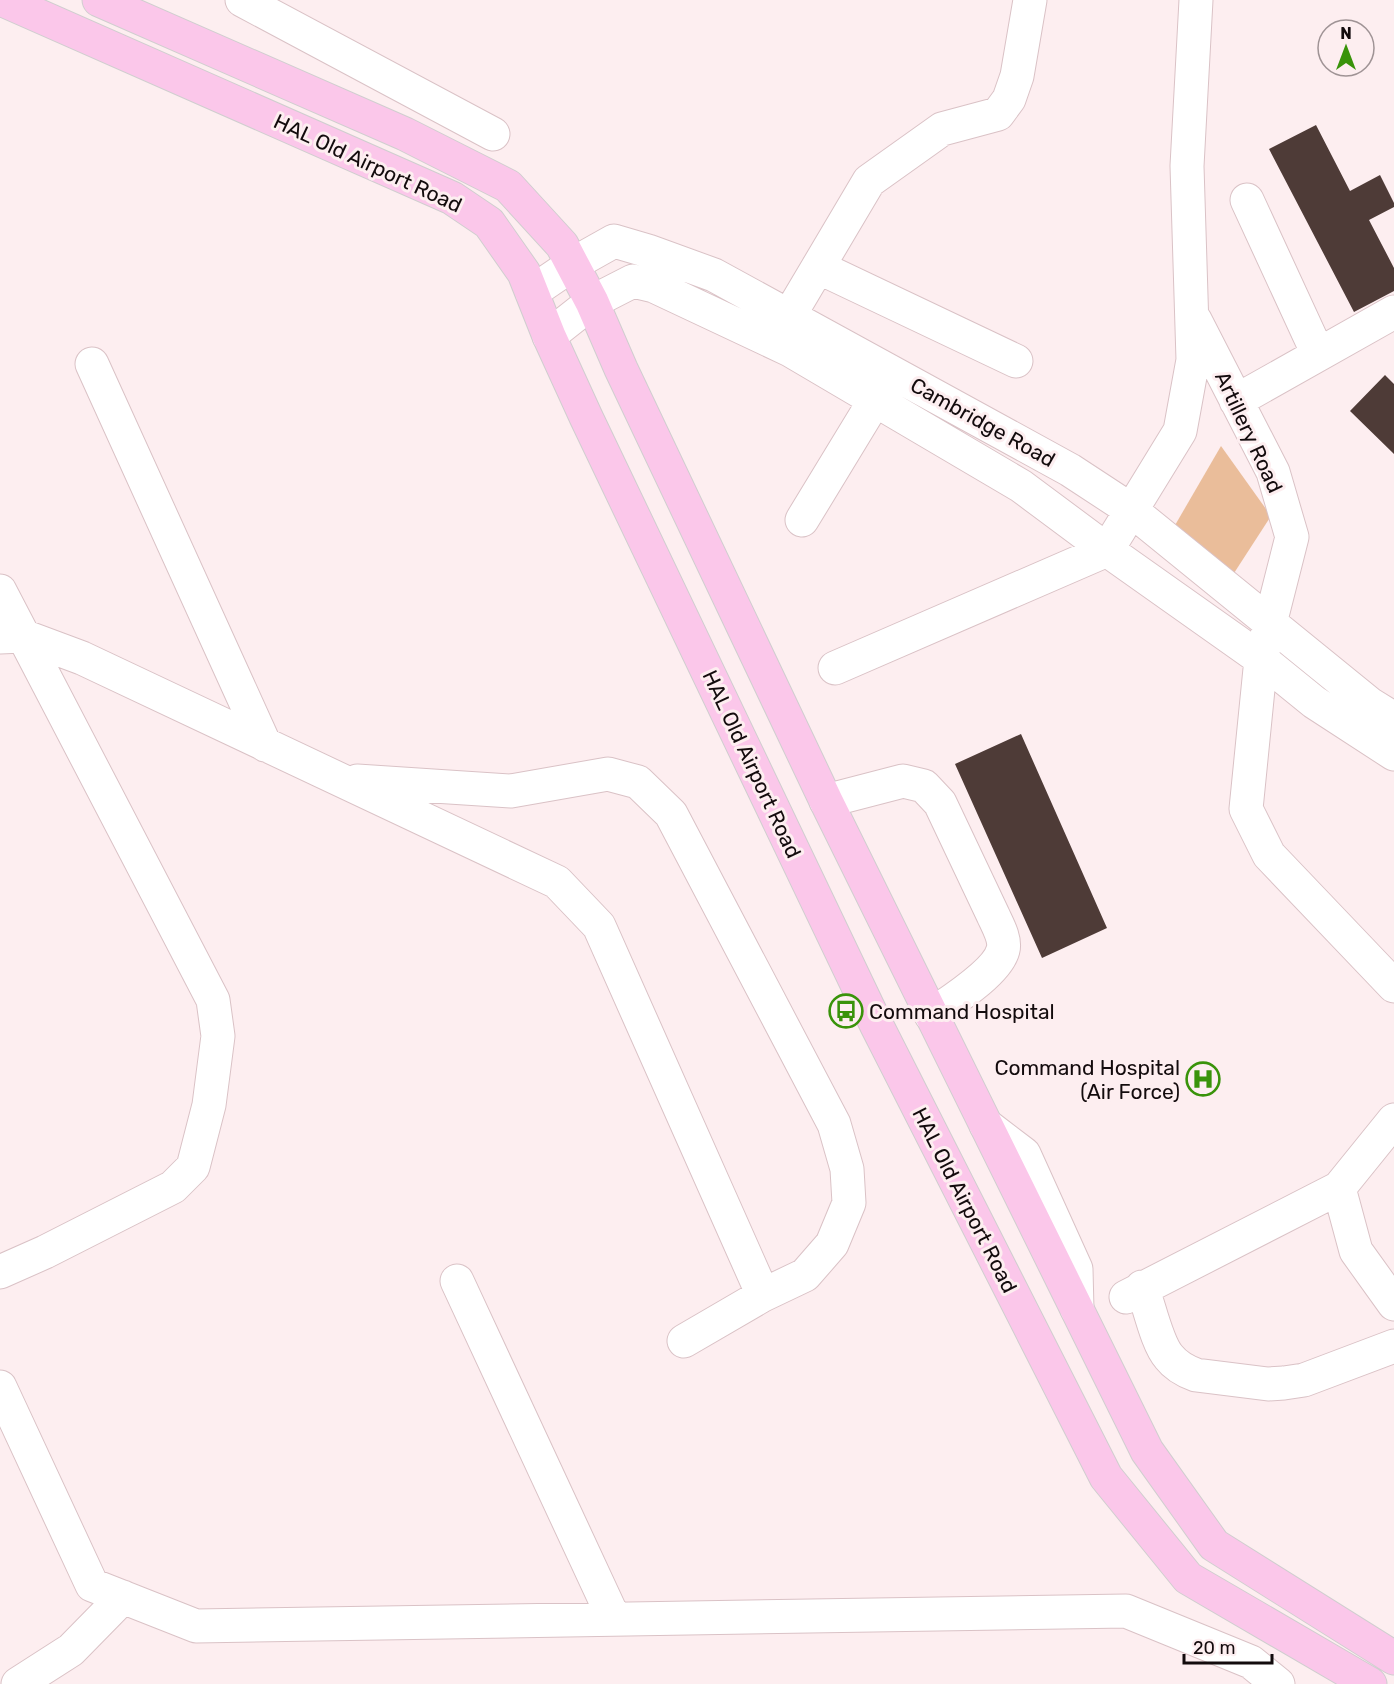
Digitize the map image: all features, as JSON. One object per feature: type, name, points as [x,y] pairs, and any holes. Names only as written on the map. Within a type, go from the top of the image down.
[{"type":"main road","name":"HAL Old Airport Road","points":[[3,0],[452,198],[489,223],[524,273],[549,336],[876,1024],[1106,1477],[1188,1578],[1363,1682]]},
{"type":"main road","name":"HAL Old Airport Road","points":[[99,0],[405,134],[508,186],[562,245],[592,302],[621,369],[826,801],[1147,1451],[1214,1545],[1394,1658]]},
{"type":"street","points":[[242,0],[493,134]]},
{"type":"street","points":[[789,316],[869,181],[942,129],[998,114],[1009,99],[1017,76],[1030,0]]},
{"type":"street","name":"Artillery Road","points":[[1107,550],[1180,431],[1193,360],[1187,166],[1196,0]]},
{"type":"street","points":[[1247,200],[1318,354]]},
{"type":"street","name":"Cambridge Road","points":[[532,292],[573,264],[614,241],[714,275],[1070,470],[1131,510],[1271,621],[1370,704],[1394,719]]},
{"type":"street","points":[[818,267],[1017,361]]},
{"type":"street","name":"Cambridge Road","points":[[549,336],[592,302],[633,281],[654,286],[790,350],[1021,486],[1107,550],[1262,659],[1314,702],[1394,754]]},
{"type":"street","points":[[1236,401],[1394,312]]},
{"type":"street","name":"Artillery Road","points":[[1192,313],[1273,472],[1292,537],[1262,659],[1246,809],[1269,855],[1394,986]]},
{"type":"street","points":[[92,364],[265,745]]},
{"type":"street","points":[[802,520],[875,400]]},
{"type":"street","points":[[836,668],[1107,550]]},
{"type":"street","points":[[0,591],[12,636],[213,1000],[218,1036],[209,1105],[193,1167],[173,1186],[45,1252],[0,1272]]},
{"type":"street","points":[[12,636],[82,658],[557,882],[599,926],[763,1295]]},
{"type":"street","points":[[337,779],[511,791],[608,774],[638,782],[671,814],[834,1124],[847,1169],[849,1203],[832,1244],[805,1275],[763,1295],[684,1341]]},
{"type":"street","points":[[826,801],[903,781],[924,786],[940,803],[993,915],[1004,948],[997,962],[971,987],[931,1015]]},
{"type":"street","points":[[1394,1120],[1339,1188],[1134,1292],[1167,1356],[1185,1371],[1196,1375],[1268,1384],[1284,1383],[1304,1380],[1394,1346]]},
{"type":"street","points":[[1339,1188],[1356,1251],[1394,1304]]},
{"type":"street","points":[[457,1281],[614,1619]]},
{"type":"street","points":[[0,1387],[92,1585],[196,1626],[1126,1611],[1251,1662],[1278,1684]]},
{"type":"street","points":[[18,1684],[71,1650],[123,1597]]},
{"type":"shaded area","points":[[1221,446],[1271,516],[1225,587],[1167,539]]},
{"type":"building","points":[[1316,125],[1350,191],[1380,175],[1394,203],[1394,207],[1369,220],[1394,268],[1394,291],[1354,312],[1269,149]]},
{"type":"building","points":[[1385,375],[1394,384],[1394,454],[1350,411]]},
{"type":"building","points":[[1021,734],[1107,928],[1042,958],[955,764]]},
{"type":"place","name":"Command Hospital","points":[[846,1011]]},
{"type":"place","name":"Command Hospital (Air Force)","points":[[1203,1079]]}]
